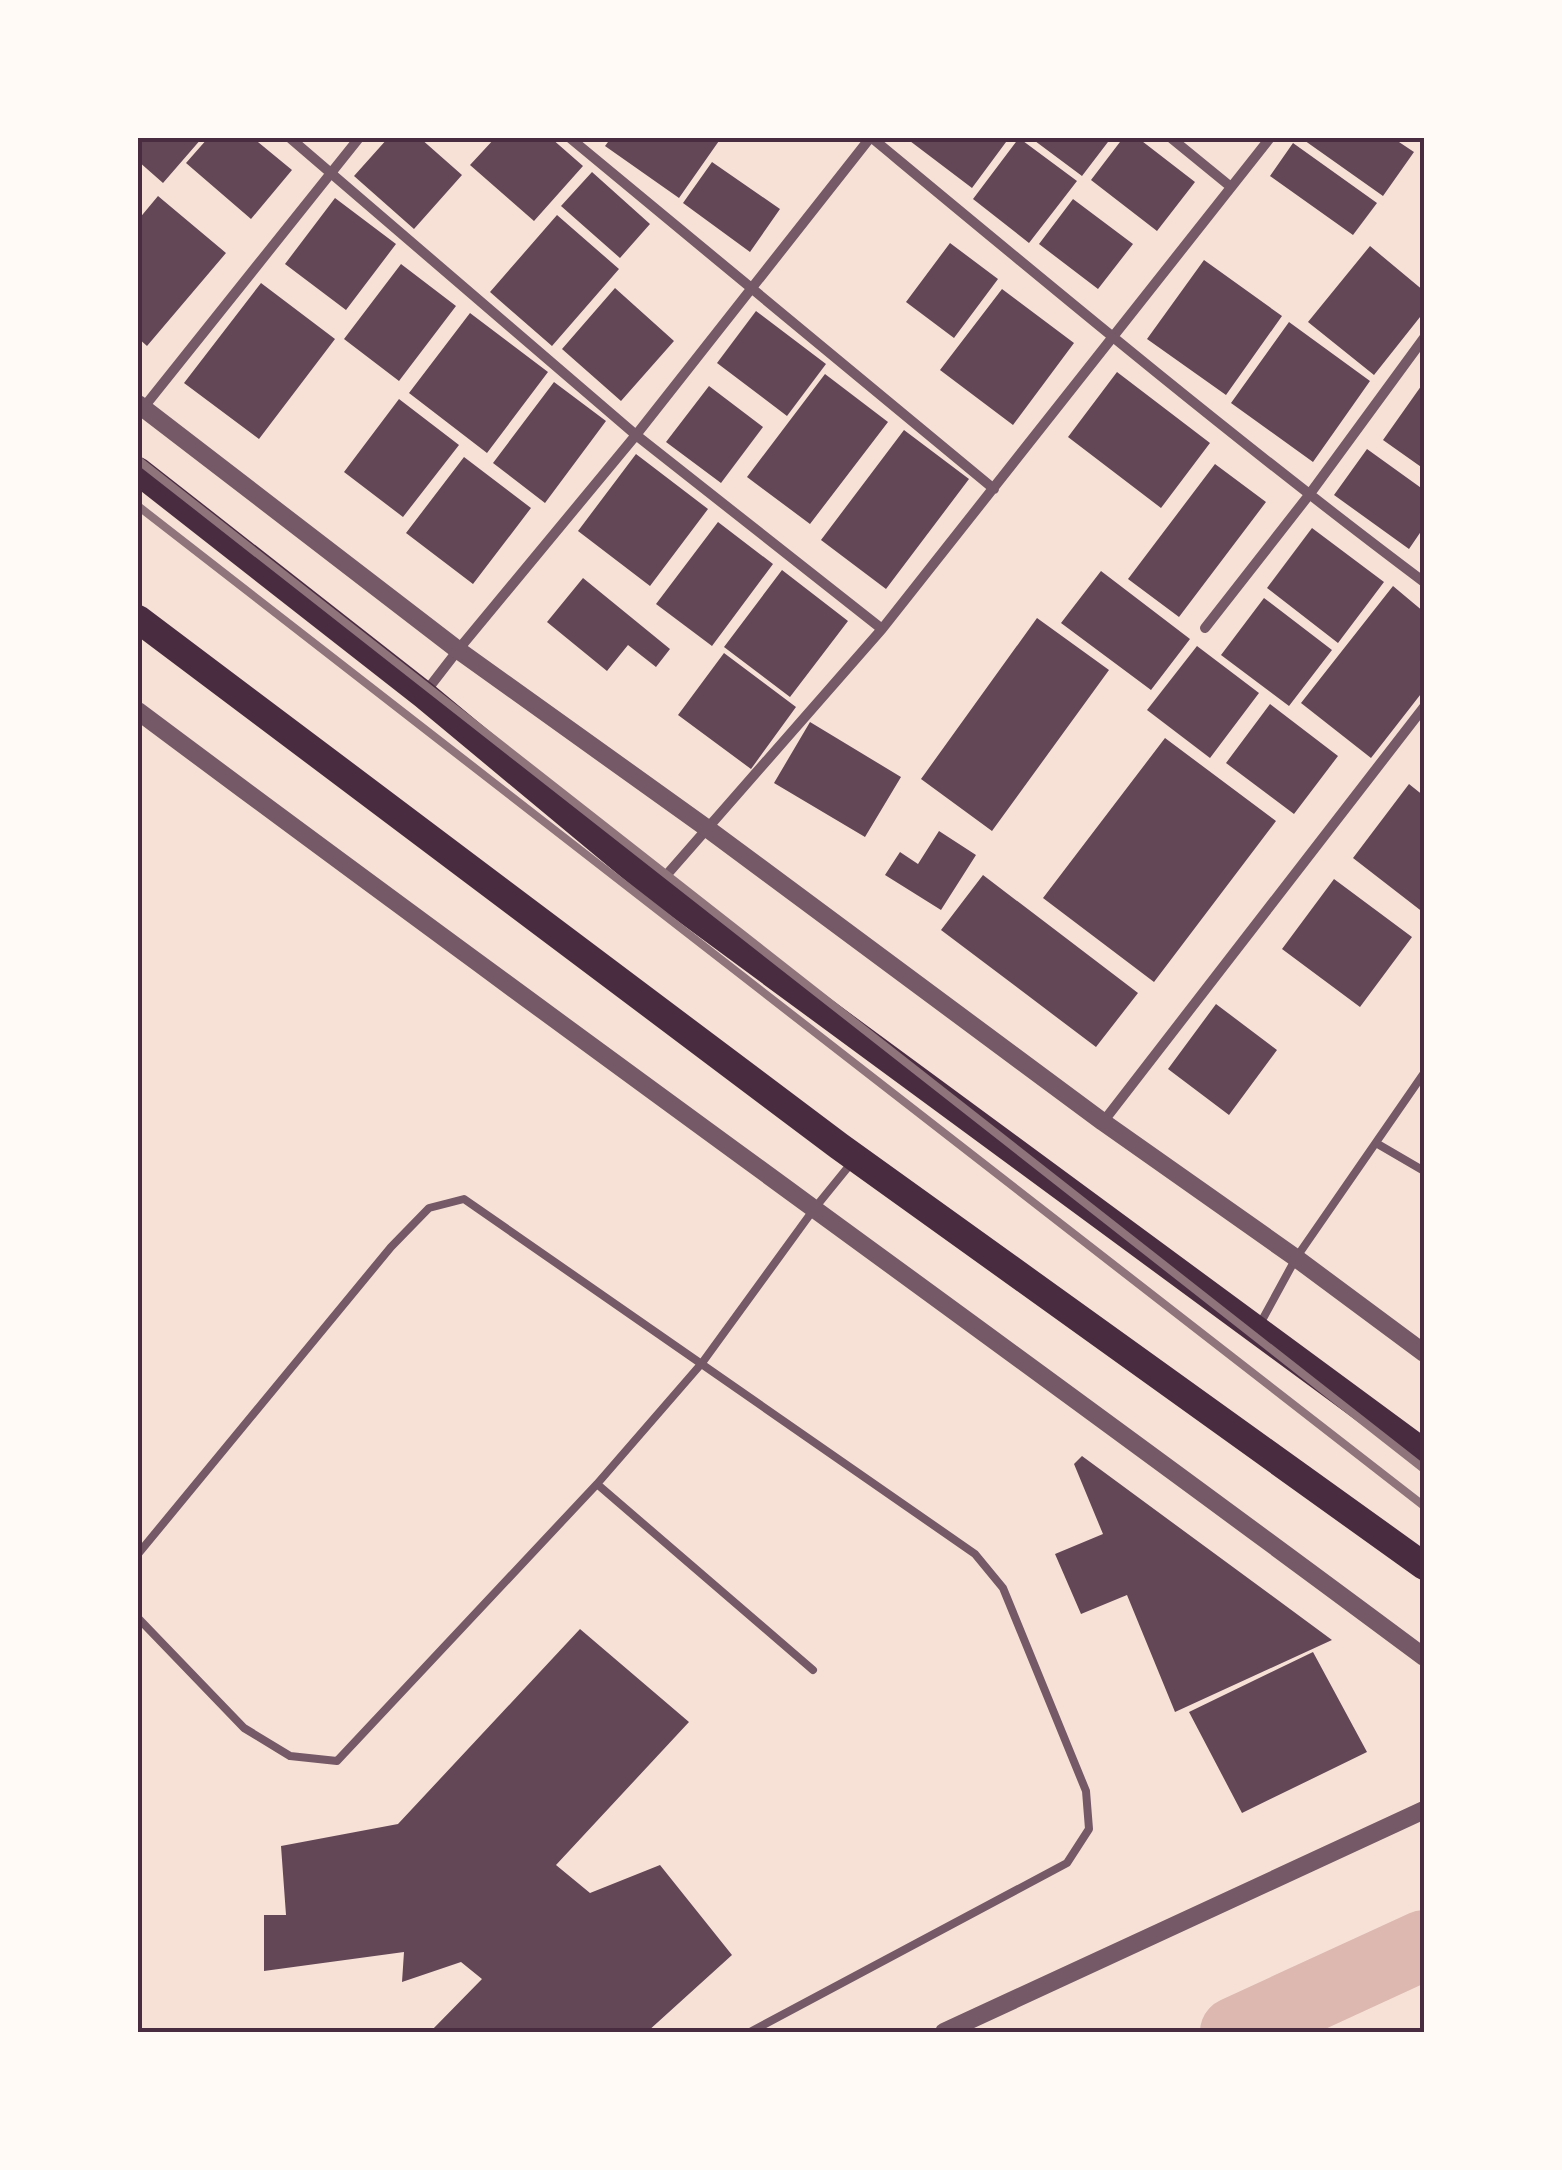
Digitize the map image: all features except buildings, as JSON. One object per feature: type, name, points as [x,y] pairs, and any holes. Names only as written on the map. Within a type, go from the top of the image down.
[{"type":"highway","points":[[138,471],[424,695],[655,887],[1424,1454]]},
{"type":"highway","points":[[138,618],[856,1158],[1424,1566]]},
{"type":"street","points":[[290,138],[636,435],[882,629]]},
{"type":"street","points":[[358,138],[141,405],[458,650],[1424,1353]]},
{"type":"street","points":[[570,138],[994,488]]},
{"type":"street","points":[[424,695],[871,138],[1112,338],[1424,582]]},
{"type":"street","points":[[1171,138],[1231,187]]},
{"type":"street","points":[[655,887],[882,629],[1270,138]]},
{"type":"street","points":[[1205,628],[1310,495],[1424,338]]},
{"type":"street","points":[[1104,1122],[1424,707]]},
{"type":"street","points":[[138,712],[1424,1656]]},
{"type":"street","points":[[944,2032],[1420,1809]]},
{"type":"lane","points":[[1257,1329],[1296,1258],[1424,1073]]},
{"type":"lane","points":[[1376,1142],[1424,1171]]},
{"type":"lane","points":[[138,1618],[244,1728],[290,1756],[337,1760],[597,1484],[702,1363],[856,1158]]},
{"type":"lane","points":[[138,1554],[391,1247],[428,1208],[464,1199],[975,1554],[1003,1588],[1086,1790],[1090,1829],[1067,1863],[750,2032]]},
{"type":"lane","points":[[597,1484],[812,1670]]},
{"type":"waterway","points":[[1235,2032],[1424,1945]]},
{"type":"railway","points":[[138,460],[1424,1469]]},
{"type":"railway","points":[[138,506],[1424,1506]]}]
